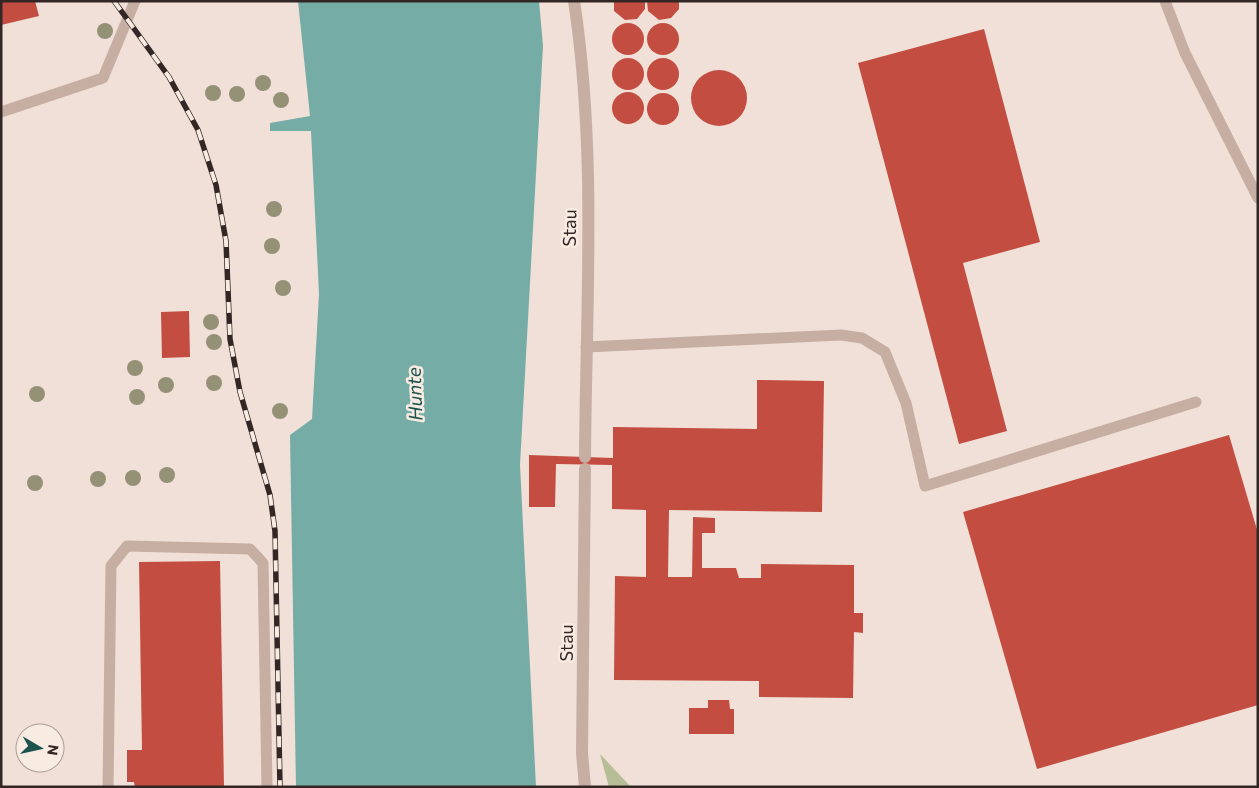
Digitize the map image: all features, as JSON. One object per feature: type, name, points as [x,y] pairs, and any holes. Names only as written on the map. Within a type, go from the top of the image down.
[{"type":"street","name":"Stau","points":[[574,1],[585,85],[588,152],[582,753],[585,787]]},
{"type":"lane","points":[[1,112],[103,78],[135,1]]},
{"type":"lane","points":[[1165,1],[1185,53],[1258,198]]},
{"type":"lane","points":[[586,347],[841,335],[862,338],[885,352],[906,403],[925,486],[1196,402]]},
{"type":"lane","points":[[108,787],[110,566],[127,546],[250,549],[263,563],[267,787]]},
{"type":"green space","points":[[600,754],[631,787],[609,787]]},
{"type":"water","name":"Hunte","points":[[298,1],[539,1],[543,46],[520,465],[536,787],[296,787],[290,435],[312,419],[319,294],[311,131],[270,131],[270,123],[310,116]]},
{"type":"building","points":[[1,1],[35,1],[39,16],[1,25]]},
{"type":"building","points":[[614,1],[645,1],[645,9],[637,19],[625,20],[614,11]]},
{"type":"building","points":[[647,1],[679,1],[679,9],[671,18],[659,20],[648,11]]},
{"type":"building","points":[[628,23],[634,24],[639,28],[643,33],[643,45],[639,50],[634,54],[628,55],[622,54],[617,50],[613,45],[612,39],[613,33],[617,28],[622,24]]},
{"type":"building","points":[[663,23],[669,24],[674,28],[678,33],[678,45],[674,50],[669,54],[663,55],[657,54],[652,50],[648,45],[647,39],[648,33],[652,28],[657,24]]},
{"type":"building","points":[[984,29],[1040,242],[963,263],[1007,431],[959,444],[858,63]]},
{"type":"building","points":[[628,58],[634,59],[639,63],[643,68],[643,80],[639,85],[634,89],[628,90],[622,89],[617,85],[613,80],[612,74],[613,68],[617,63],[622,59]]},
{"type":"building","points":[[663,58],[669,59],[674,63],[678,68],[678,80],[674,85],[669,89],[663,90],[657,89],[652,85],[648,80],[647,74],[648,68],[652,63],[657,59]]},
{"type":"building","points":[[719,70],[730,72],[739,78],[745,87],[747,98],[745,109],[739,118],[730,124],[719,126],[708,124],[699,118],[693,109],[691,98],[693,87],[699,78],[708,72]]},
{"type":"building","points":[[628,92],[634,93],[639,97],[643,102],[643,114],[639,119],[634,123],[628,124],[622,123],[617,119],[613,114],[612,108],[613,102],[617,97],[622,93]]},
{"type":"building","points":[[663,93],[669,94],[674,98],[678,103],[678,115],[674,120],[669,124],[663,125],[657,124],[652,120],[648,115],[647,109],[648,103],[652,98],[657,94]]},
{"type":"building","points":[[189,311],[190,357],[162,358],[161,312]]},
{"type":"building","points":[[757,380],[824,381],[822,512],[669,510],[668,577],[692,577],[693,517],[715,518],[715,533],[702,533],[702,568],[736,568],[739,578],[761,578],[761,564],[854,565],[854,613],[863,613],[863,633],[854,632],[853,698],[759,697],[759,681],[614,680],[615,576],[646,577],[646,510],[612,509],[612,465],[556,464],[555,507],[529,507],[529,455],[613,458],[613,427],[757,429]]},
{"type":"building","points":[[1229,435],[1258,533],[1258,705],[1037,769],[963,512]]},
{"type":"building","points":[[220,561],[224,787],[135,787],[134,782],[127,782],[127,750],[142,750],[139,562]]},
{"type":"building","points":[[708,700],[729,700],[730,709],[734,709],[734,734],[689,734],[689,708],[708,708]]},
{"type":"railway","points":[[114,1],[169,77],[198,130],[216,185],[226,241],[230,339],[240,392],[270,495],[275,531],[280,787]]}]
